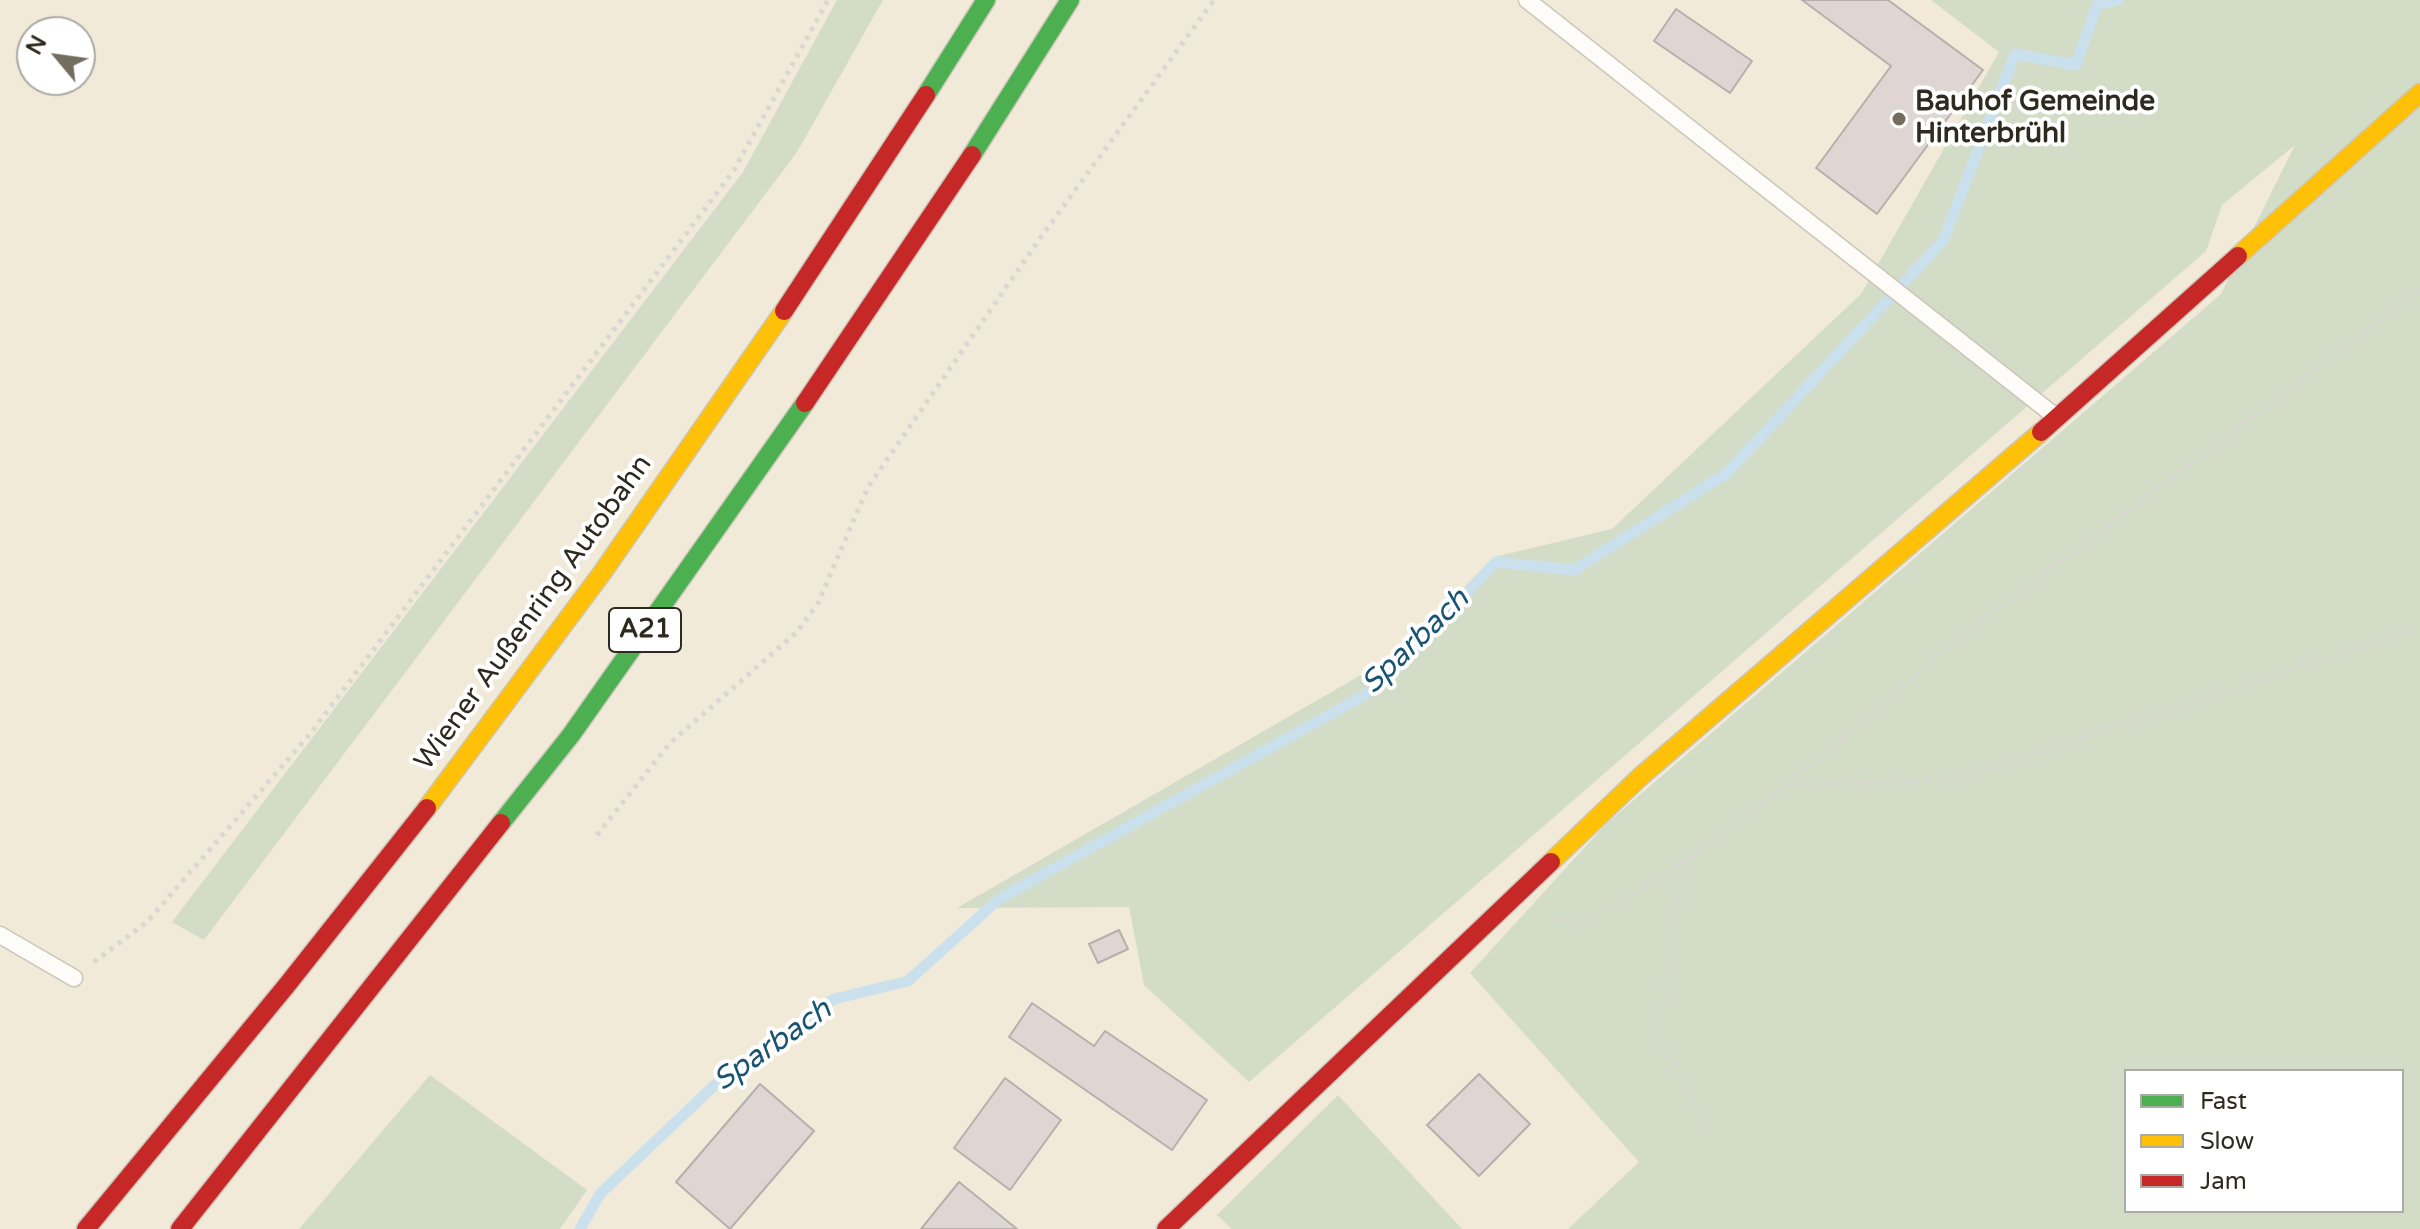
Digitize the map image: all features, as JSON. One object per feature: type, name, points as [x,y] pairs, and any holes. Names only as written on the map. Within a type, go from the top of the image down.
[{"type":"main road","name":"Wiener Außenring Autobahn","points":[[86,1229],[353,902],[519,686],[742,375],[986,0]]},
{"type":"main road","name":"A21","points":[[180,1229],[571,735],[807,401],[978,146],[1070,0]]},
{"type":"main road","points":[[1166,1229],[1640,777],[2057,418],[2420,93]]},
{"type":"lane","points":[[1527,0],[2057,418]]},
{"type":"lane","points":[[0,935],[74,978]]},
{"type":"path","points":[[74,978],[147,922],[310,734],[734,170],[828,0]]},
{"type":"path","points":[[597,835],[670,743],[797,632],[818,603],[868,487],[1041,237],[1214,0]]},
{"type":"path","points":[[1517,896],[1537,914],[1583,926],[1688,858],[1788,785],[1944,650],[2420,291]]},
{"type":"path","points":[[1788,785],[1957,779],[2420,626]]},
{"type":"path","points":[[1688,858],[1659,1030],[1710,1135]]},
{"type":"green space","points":[[837,0],[883,0],[797,152],[204,940],[172,922],[743,172]]},
{"type":"green space","points":[[1931,0],[2420,0],[2420,1229],[1568,1229],[1639,1162],[1470,973],[1606,824],[2221,294],[2295,145],[2222,205],[2206,251],[1249,1082],[1144,985],[1129,907],[957,908],[1399,653],[1494,557],[1612,529],[1861,294],[1999,52]]},
{"type":"green space","points":[[430,1075],[587,1190],[560,1229],[299,1229]]},
{"type":"green space","points":[[1338,1095],[1462,1229],[1232,1229],[1217,1215]]},
{"type":"building","name":"Bauhof Gemeinde Hinterbrühl","points":[[1802,0],[1888,0],[1983,70],[1877,214],[1816,168],[1891,66]]},
{"type":"building","points":[[1676,9],[1752,61],[1730,93],[1654,41]]},
{"type":"building","points":[[1119,930],[1128,949],[1098,963],[1089,944]]},
{"type":"building","points":[[1032,1003],[1094,1046],[1105,1031],[1207,1100],[1172,1150],[1009,1037]]},
{"type":"building","points":[[1479,1074],[1530,1124],[1479,1176],[1427,1125]]},
{"type":"building","points":[[1005,1078],[1061,1120],[1010,1190],[954,1148]]},
{"type":"building","points":[[760,1084],[814,1131],[730,1229],[676,1182]]},
{"type":"building","points":[[959,1182],[1017,1229],[921,1229]]},
{"type":"waterway","name":"Sparbach","points":[[580,1229],[600,1194],[721,1079],[834,999],[908,981],[999,899],[1377,688],[1496,562],[1574,570],[1727,473],[1943,241],[2015,54],[2076,65],[2097,5],[2118,0]]},
{"type":"traffic: fast","points":[[926,95],[986,0]]},
{"type":"traffic: fast","points":[[972,155],[1070,0]]},
{"type":"traffic: fast","points":[[501,823],[571,735],[805,403]]},
{"type":"traffic: slow","points":[[2238,256],[2420,93]]},
{"type":"traffic: slow","points":[[427,808],[602,573],[784,311]]},
{"type":"traffic: slow","points":[[1551,862],[1640,777],[2041,432]]},
{"type":"traffic: jam","points":[[784,311],[926,95]]},
{"type":"traffic: jam","points":[[805,403],[972,155]]},
{"type":"traffic: jam","points":[[2041,432],[2238,256]]},
{"type":"traffic: jam","points":[[86,1229],[287,985],[427,808]]},
{"type":"traffic: jam","points":[[180,1229],[501,823]]},
{"type":"traffic: jam","points":[[1166,1229],[1551,862]]},
{"type":"place","name":"Bauhof Gemeinde Hinterbrühl","points":[[1899,119]]}]
